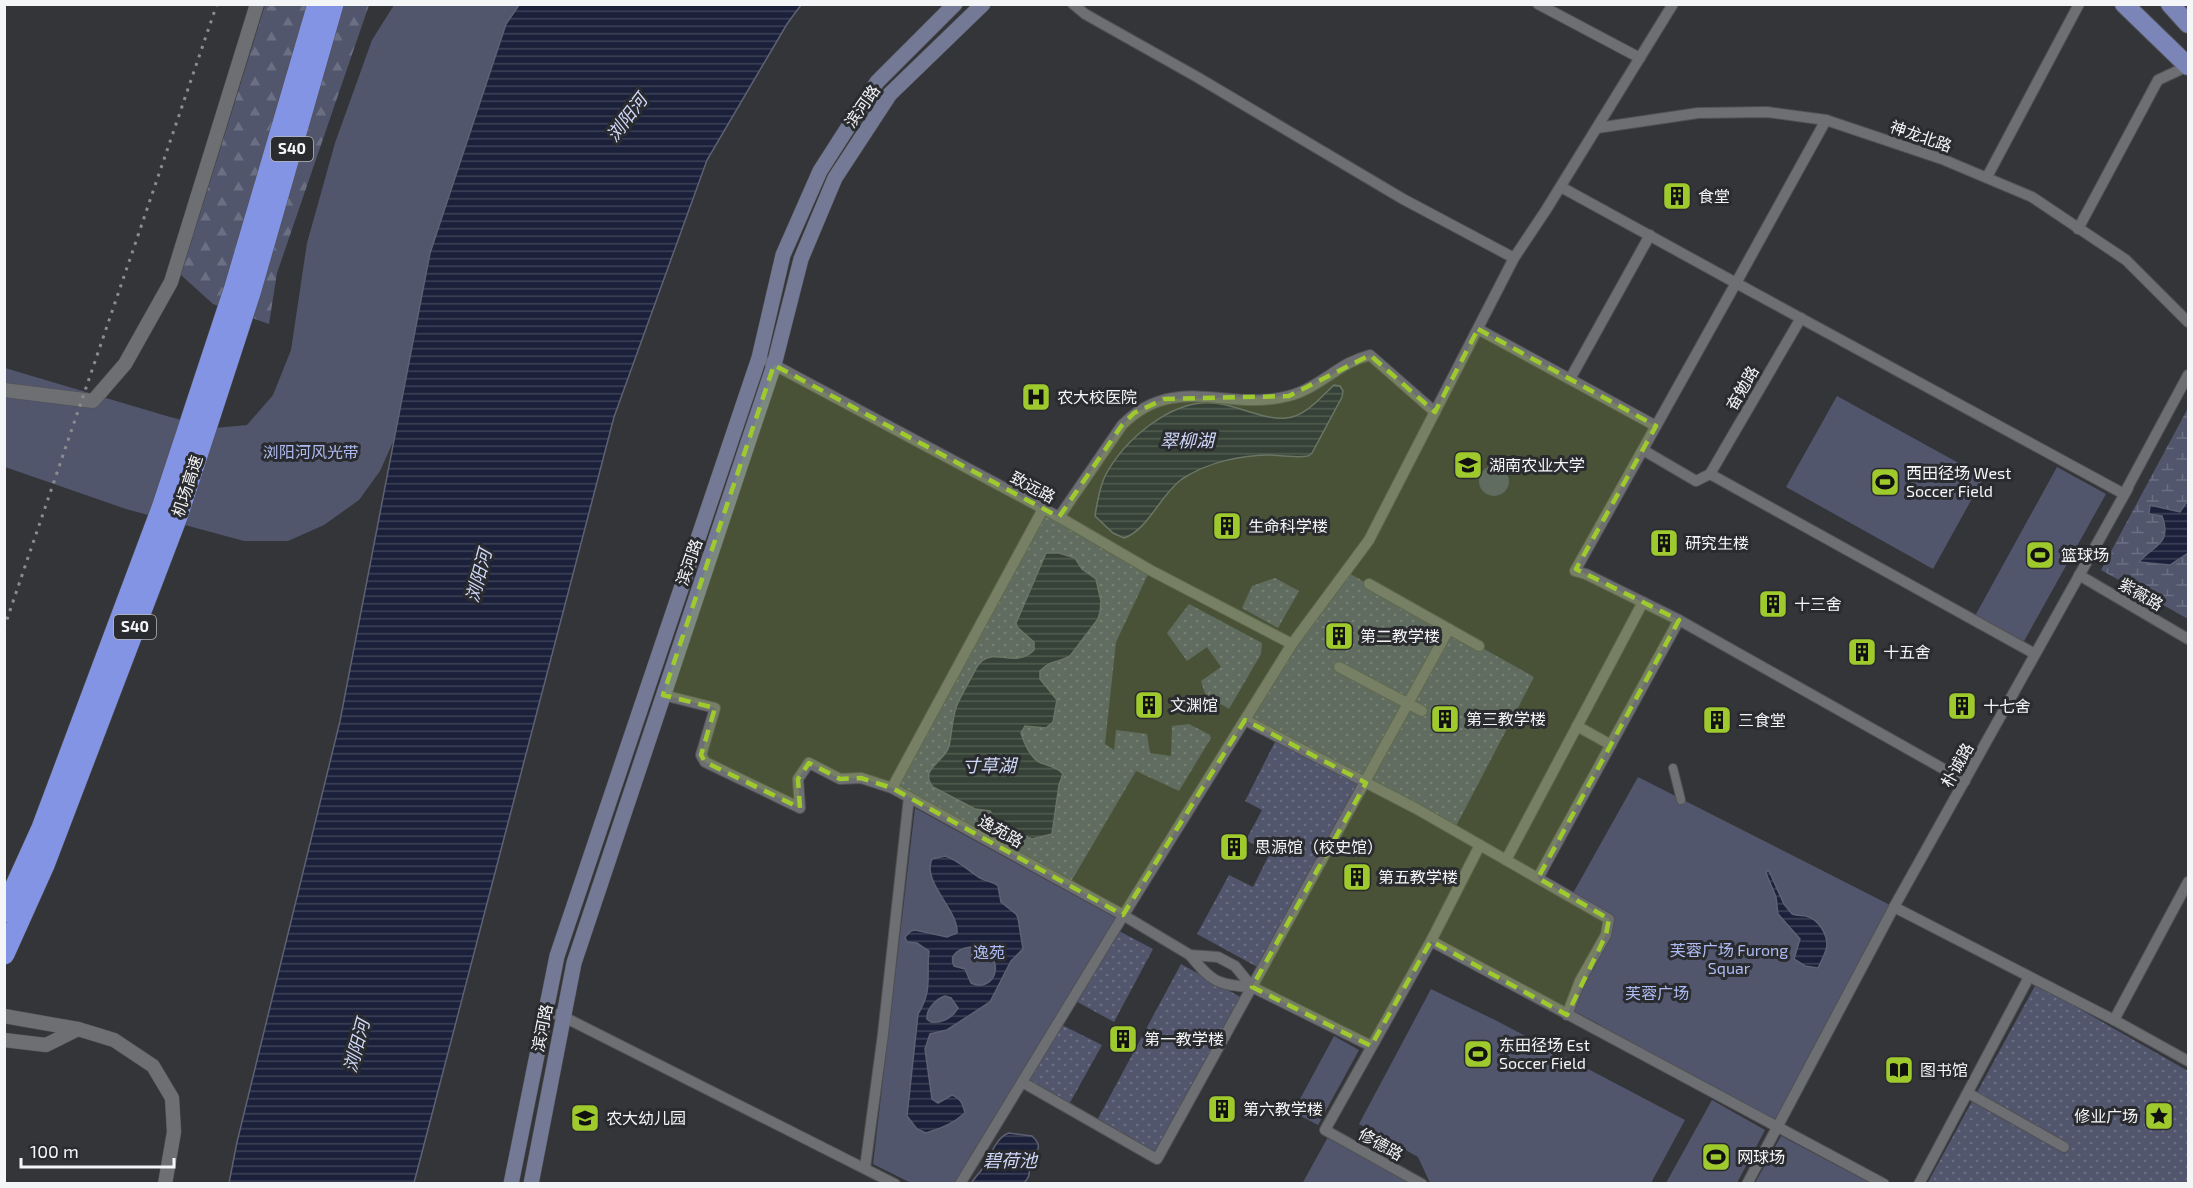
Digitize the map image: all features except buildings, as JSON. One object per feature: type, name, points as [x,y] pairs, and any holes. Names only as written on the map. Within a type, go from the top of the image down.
[{"type":"highway","name":"机场高速","points":[[4,912],[42,828],[243,290],[318,4]]},
{"type":"highway","name":"机场高速","points":[[4,954],[44,865],[178,514],[243,290],[333,4]]},
{"type":"main road","name":"滨河路","points":[[511,1184],[557,956],[759,358],[783,255],[820,171],[877,82],[955,4]]},
{"type":"main road","name":"滨河路","points":[[531,1184],[574,963],[774,365],[801,260],[835,178],[890,94],[983,4]]},
{"type":"main road","points":[[2124,4],[2188,66]]},
{"type":"main road","points":[[2169,4],[2188,24]]},
{"type":"street","points":[[4,390],[93,401],[125,364],[171,282],[257,4]]},
{"type":"street","points":[[1073,4],[1085,14],[1197,77],[1402,199],[1514,258]]},
{"type":"street","points":[[1538,4],[1640,58]]},
{"type":"street","points":[[960,1184],[1123,915],[1292,644],[1369,540],[1514,258],[1673,4]]},
{"type":"street","points":[[1987,177],[2079,4]]},
{"type":"street","points":[[2078,229],[2158,80],[2188,66]]},
{"type":"street","name":"神龙北路","points":[[1597,128],[1698,113],[1767,112],[1826,120],[1942,159],[2032,197],[2126,260],[2188,322]]},
{"type":"street","points":[[1826,120],[1575,571],[1586,574],[1679,620],[1965,781]]},
{"type":"street","points":[[1561,186],[2124,494]]},
{"type":"street","points":[[1570,379],[1650,235]]},
{"type":"street","name":"奋勉路","points":[[1710,474],[1801,318]]},
{"type":"street","points":[[1478,329],[1656,426]]},
{"type":"street","points":[[1059,517],[1122,425],[1134,413],[1164,399],[1195,395],[1241,399],[1289,396],[1370,354],[1435,411]]},
{"type":"street","name":"致远路","points":[[759,358],[1059,517],[1150,570],[1292,644]]},
{"type":"street","name":"朴诚路","points":[[2124,494],[2188,375]]},
{"type":"street","points":[[1643,450],[1696,481],[1710,474],[2035,654]]},
{"type":"street","name":"朴诚路","points":[[1747,1184],[1894,907],[2128,488],[2124,494]]},
{"type":"street","points":[[892,788],[1043,509]]},
{"type":"street","name":"紫薇路","points":[[2079,575],[2188,639]]},
{"type":"street","points":[[1369,584],[1479,646]]},
{"type":"street","points":[[1506,860],[1643,602]]},
{"type":"street","points":[[1538,878],[1679,620]]},
{"type":"street","points":[[1022,1082],[1157,1159],[1449,629]]},
{"type":"street","points":[[1339,668],[1422,711]]},
{"type":"street","name":"逸苑路","points":[[663,695],[715,708],[701,755],[705,762],[800,808],[798,779],[809,763],[840,779],[861,778],[892,788],[1123,915],[1190,955],[1218,957],[1235,966],[1252,987],[1371,1047]]},
{"type":"street","points":[[1245,720],[1417,809],[1609,919],[1606,935],[1580,981],[1567,1015]]},
{"type":"street","points":[[1577,726],[1611,745]]},
{"type":"street","points":[[1673,768],[1681,800]]},
{"type":"street","points":[[865,1168],[883,1034],[909,797]]},
{"type":"street","points":[[1371,1047],[1431,941],[1480,845]]},
{"type":"street","points":[[2114,1020],[2188,882]]},
{"type":"street","points":[[1894,907],[2188,1060]]},
{"type":"street","points":[[1431,941],[1884,1184]]},
{"type":"street","points":[[1190,955],[1206,975],[1224,985],[1252,987]]},
{"type":"street","points":[[1919,1184],[2029,977]]},
{"type":"street","points":[[545,1010],[562,1016],[895,1184]]},
{"type":"street","points":[[4,1016],[78,1029],[114,1040],[153,1065],[172,1098],[174,1132],[165,1184]]},
{"type":"street","points":[[4,1040],[46,1045],[78,1029]]},
{"type":"street","name":"修德路","points":[[1371,1047],[1325,1130],[1422,1184]]},
{"type":"street","points":[[1968,1093],[2064,1147]]},
{"type":"highlighted area","points":[[1478,329],[1656,426],[1576,569],[1679,620],[1538,878],[1609,919],[1606,935],[1567,1015],[1431,941],[1371,1046],[1252,987],[1366,783],[1245,720],[1123,915],[892,788],[861,778],[840,779],[809,763],[798,779],[800,808],[705,762],[701,755],[715,708],[663,695],[774,365],[1059,517],[1122,425],[1134,413],[1164,399],[1289,396],[1370,355],[1435,412]]},
{"type":"green space","points":[[265,5],[369,5],[277,273],[269,324],[213,304],[181,275]]},
{"type":"green space","name":"浏阳河风光带","points":[[394,5],[519,5],[506,24],[430,253],[396,435],[380,471],[359,500],[324,525],[288,541],[244,541],[126,509],[5,467],[5,368],[215,428],[247,425],[273,395],[291,350],[307,243],[335,143],[372,40]]},
{"type":"green space","name":"西田径场 West Soccer Field","points":[[1837,396],[1984,477],[1933,569],[1786,487]]},
{"type":"green space","points":[[2188,408],[2188,619],[2101,570]]},
{"type":"green space","points":[[1494,466],[1505,470],[1509,481],[1505,492],[1494,496],[1483,492],[1479,481],[1483,470]]},
{"type":"green space","name":"篮球场","points":[[2057,467],[2106,494],[2023,643],[1975,616]]},
{"type":"green space","points":[[1043,509],[1150,570],[1116,642],[1105,744],[1114,750],[1116,730],[1147,734],[1150,753],[1171,756],[1172,726],[1189,724],[1210,735],[1211,738],[1179,791],[1136,771],[1069,885],[892,788]]},
{"type":"green space","points":[[1345,571],[1534,677],[1454,830],[1366,784],[1261,969],[1197,934],[1229,875],[1253,887],[1270,853],[1246,840],[1262,810],[1245,801],[1277,738],[1245,720]]},
{"type":"green space","points":[[1275,578],[1299,591],[1278,628],[1242,608],[1252,586]]},
{"type":"green space","points":[[1189,604],[1262,643],[1261,654],[1229,709],[1205,694],[1201,681],[1221,667],[1207,647],[1187,661],[1167,633]]},
{"type":"green space","name":"芙蓉广场 Furong Squar","points":[[1638,777],[1894,907],[1778,1127],[1648,1058],[1597,1023],[1573,1011],[1587,961],[1614,917],[1572,895]]},
{"type":"green space","name":"逸苑","points":[[915,808],[1116,918],[955,1183],[911,1183],[873,1164]]},
{"type":"green space","points":[[1115,929],[1153,949],[1114,1022],[1072,999]]},
{"type":"green space","points":[[1181,964],[1244,999],[1157,1159],[1095,1124]]},
{"type":"green space","points":[[2036,984],[2188,1071],[2188,1183],[1927,1184]]},
{"type":"green space","name":"东田径场 Est Soccer Field","points":[[1431,989],[1685,1120],[1651,1183],[1430,1183],[1418,1157],[1359,1124]]},
{"type":"green space","points":[[1058,1023],[1102,1045],[1067,1108],[1022,1082]]},
{"type":"green space","points":[[1334,1036],[1359,1050],[1318,1125],[1293,1112]]},
{"type":"green space","name":"网球场","points":[[1712,1100],[1765,1130],[1737,1183],[1666,1183]]},
{"type":"green space","points":[[1781,1136],[1870,1183],[1755,1183]]},
{"type":"green space","points":[[1328,1137],[1412,1184],[1302,1184]]},
{"type":"water","name":"浏阳河","points":[[519,5],[801,5],[787,24],[707,160],[614,417],[414,1183],[229,1183],[340,721],[430,253],[506,24]]},
{"type":"water","name":"翠柳湖","points":[[1334,385],[1340,386],[1343,391],[1342,397],[1312,453],[1308,456],[1248,456],[1203,468],[1174,486],[1140,528],[1124,538],[1113,533],[1095,516],[1101,486],[1113,462],[1136,436],[1150,424],[1166,415],[1198,404],[1214,403],[1268,417],[1293,417],[1312,406]]},
{"type":"water","points":[[2188,500],[2188,553],[2170,565],[2139,562],[2160,543],[2165,532],[2162,516],[2149,514],[2150,505],[2180,512]]},
{"type":"water","name":"寸草湖","points":[[1046,553],[1059,553],[1075,558],[1082,569],[1096,579],[1101,601],[1098,619],[1070,656],[1040,671],[1040,679],[1057,700],[1053,722],[1046,728],[1025,726],[1021,733],[1026,746],[1037,761],[1056,768],[1063,774],[1059,785],[1052,834],[1032,839],[998,825],[990,811],[975,809],[933,787],[929,781],[929,775],[930,770],[947,752],[957,705],[979,664],[994,657],[1020,658],[1034,650],[1034,642],[1017,627],[1016,623]]},
{"type":"water","points":[[945,856],[950,858],[980,878],[998,886],[1001,902],[1018,918],[1023,949],[1011,961],[990,1002],[947,1030],[930,1034],[925,1049],[932,1099],[938,1103],[952,1095],[955,1096],[960,1100],[965,1113],[947,1125],[926,1133],[917,1129],[907,1116],[918,1014],[926,998],[929,951],[917,943],[907,942],[905,937],[915,930],[947,937],[957,933],[952,915],[932,877],[930,868],[932,859]],"holes":[[[971,947],[983,951],[991,957],[995,964],[995,972],[987,983],[980,985],[971,983],[965,969],[954,966],[954,955],[960,950]],[[945,996],[951,998],[958,1008],[947,1019],[931,1022],[927,1019],[930,1008],[938,999]]]},
{"type":"water","points":[[1767,871],[1784,904],[1792,914],[1811,918],[1825,934],[1827,945],[1818,968],[1805,966],[1794,959],[1800,939],[1778,914],[1776,897]]},
{"type":"water","name":"碧荷池","points":[[1009,1133],[1032,1136],[1038,1144],[1038,1149],[1029,1167],[1027,1180],[1024,1183],[971,1183],[1000,1139]]},
{"type":"railway","points":[[4,628],[217,4]]},
{"type":"place","name":"食堂","points":[[1677,196]]},
{"type":"place","name":"农大校医院","points":[[1036,397]]},
{"type":"place","name":"湖南农业大学","points":[[1468,465]]},
{"type":"place","name":"西田径场 West Soccer Field","points":[[1885,482]]},
{"type":"place","name":"生命科学楼","points":[[1227,526]]},
{"type":"place","name":"研究生楼","points":[[1664,543]]},
{"type":"place","name":"篮球场","points":[[2040,555]]},
{"type":"place","name":"十三舍","points":[[1773,604]]},
{"type":"place","name":"第二教学楼","points":[[1339,636]]},
{"type":"place","name":"十五舍","points":[[1862,652]]},
{"type":"place","name":"文渊馆","points":[[1149,705]]},
{"type":"place","name":"十七舍","points":[[1962,706]]},
{"type":"place","name":"第三教学楼","points":[[1445,719]]},
{"type":"place","name":"三食堂","points":[[1717,720]]},
{"type":"place","name":"思源馆（校史馆）","points":[[1234,847]]},
{"type":"place","name":"第五教学楼","points":[[1357,877]]},
{"type":"place","name":"第一教学楼","points":[[1123,1039]]},
{"type":"place","name":"东田径场 Est Soccer Field","points":[[1478,1054]]},
{"type":"place","name":"图书馆","points":[[1899,1070]]},
{"type":"place","name":"第六教学楼","points":[[1222,1109]]},
{"type":"place","name":"修业广场","points":[[2159,1116]]},
{"type":"place","name":"农大幼儿园","points":[[585,1118]]},
{"type":"place","name":"网球场","points":[[1716,1157]]},
{"type":"park label","name":"芙蓉广场","points":[[1657,993]]}]
